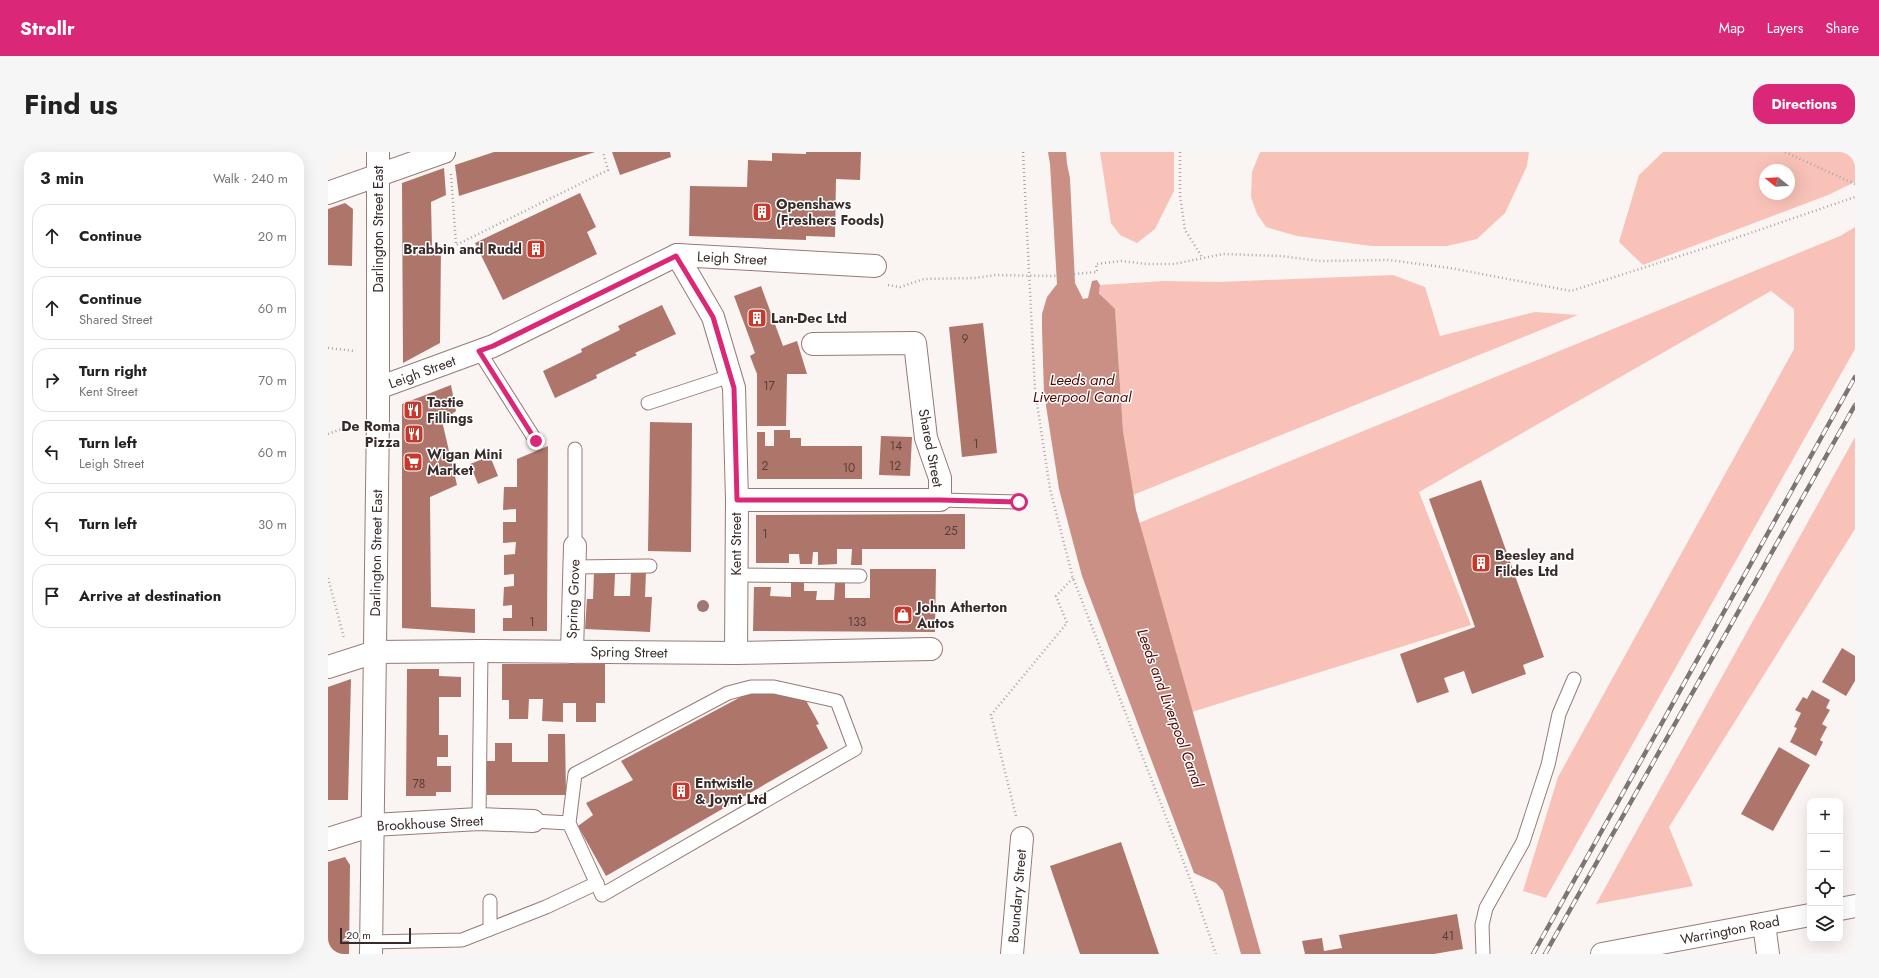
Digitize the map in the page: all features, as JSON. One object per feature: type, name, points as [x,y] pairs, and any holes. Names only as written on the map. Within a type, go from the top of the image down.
[{"type":"main road","name":"Darlington Street East","points":[[370,948],[373,825],[378,388],[378,152]]},
{"type":"main road","points":[[328,193],[378,177],[447,159]]},
{"type":"main road","name":"Leigh Street","points":[[378,388],[493,346],[676,256],[875,266]]},
{"type":"main road","name":"Kent Street","points":[[676,256],[713,317],[734,388],[737,500],[736,653]]},
{"type":"main road","name":"Shared Street","points":[[737,500],[940,500],[940,478],[926,438],[915,343],[813,344]]},
{"type":"main road","name":"Spring Grove","points":[[572,652],[575,546]]},
{"type":"main road","name":"Spring Street","points":[[328,667],[375,652],[482,651],[736,653],[931,649]]},
{"type":"main road","name":"Brookhouse Street","points":[[328,839],[373,825],[479,819],[533,821]]},
{"type":"main road","name":"Boundary Street","points":[[1012,954],[1022,838]]},
{"type":"main road","points":[[1843,908],[1855,906]]},
{"type":"main road","name":"Warrington Road","points":[[1602,954],[1807,916]]},
{"type":"main road","points":[[1764,924],[1768,954]]},
{"type":"lane","points":[[479,351],[536,441]]},
{"type":"lane","points":[[648,403],[730,376]]},
{"type":"lane","points":[[574,449],[575,546]]},
{"type":"lane","points":[[940,500],[1019,502]]},
{"type":"lane","points":[[574,567],[650,566]]},
{"type":"lane","points":[[736,575],[860,576]]},
{"type":"lane","points":[[479,819],[482,651]]},
{"type":"lane","points":[[1483,954],[1481,944],[1482,925],[1486,908],[1523,842],[1548,765],[1559,714],[1574,679]]},
{"type":"lane","points":[[751,687],[774,687],[837,701],[855,748],[602,895],[569,822],[574,774],[728,693],[751,687]]},
{"type":"lane","points":[[533,821],[569,822]]},
{"type":"lane","points":[[370,948],[462,940],[546,907],[597,883]]},
{"type":"lane","points":[[490,901],[490,929]]},
{"type":"path","points":[[447,159],[456,244],[608,170],[603,152]]},
{"type":"path","points":[[1023,152],[1035,390],[1050,489],[1073,578],[1188,876],[1216,954]]},
{"type":"path","points":[[1180,152],[1180,195],[1185,230],[1202,257]]},
{"type":"path","points":[[1785,152],[1855,184]]},
{"type":"path","points":[[875,266],[884,285],[900,287],[924,279],[975,278],[996,275],[1050,276],[1080,274],[1097,272],[1096,264],[1121,261],[1146,264],[1174,264],[1202,257],[1223,254],[1281,256],[1320,261],[1389,260],[1450,268],[1571,291],[1727,241],[1855,197]]},
{"type":"path","points":[[328,348],[378,353]]},
{"type":"path","points":[[328,578],[349,660]]},
{"type":"path","points":[[1022,838],[991,715],[1067,623],[1056,596],[1073,578]]},
{"type":"shaded area","points":[[1100,152],[1174,152],[1174,191],[1155,229],[1137,243],[1120,235],[1111,223]]},
{"type":"shaded area","points":[[1260,152],[1529,152],[1527,166],[1505,213],[1477,239],[1447,246],[1371,246],[1297,236],[1266,227],[1257,214],[1251,197],[1252,172]]},
{"type":"shaded area","points":[[1663,152],[1855,152],[1855,182],[1828,195],[1643,265],[1619,242],[1639,175]]},
{"type":"shaded area","points":[[1855,227],[1855,349],[1546,898],[1523,891],[1558,777],[1794,349],[1794,309],[1771,291],[1419,492],[1471,625],[1192,712],[1139,523],[1840,236]]},
{"type":"shaded area","points":[[1393,275],[1425,287],[1440,336],[1535,312],[1578,315],[1133,495],[1123,431],[1115,310],[1099,292],[1100,285],[1164,281],[1219,282]]},
{"type":"shaded area","points":[[1855,437],[1855,529],[1669,827],[1693,886],[1596,904]]},
{"type":"water","name":"Leeds and Liverpool Canal","points":[[1048,152],[1066,152],[1070,178],[1075,283],[1083,299],[1088,298],[1092,281],[1097,280],[1100,285],[1099,293],[1115,309],[1123,431],[1136,510],[1261,954],[1241,954],[1223,891],[1216,883],[1194,873],[1082,576],[1059,489],[1044,393],[1042,314],[1047,297],[1057,284]]},
{"type":"building","points":[[494,152],[595,152],[459,196],[455,165]]},
{"type":"building","points":[[612,152],[670,152],[671,157],[620,175]]},
{"type":"building","name":"Openshaws (Freshers Foods)","points":[[806,152],[861,152],[860,180],[836,179],[835,237],[806,236],[806,240],[689,236],[690,186],[747,187],[748,160],[772,161],[772,153],[806,154]]},
{"type":"building","points":[[444,168],[446,195],[431,202],[432,246],[441,247],[440,343],[403,363],[402,183]]},
{"type":"building","name":"Brabbin and Rudd","points":[[580,193],[596,227],[587,232],[597,254],[503,300],[475,243]]},
{"type":"building","points":[[345,203],[353,209],[352,266],[328,265],[328,209]]},
{"type":"building","name":"Lan-Dec Ltd","points":[[761,286],[783,346],[797,341],[807,374],[787,374],[786,426],[757,426],[757,374],[750,356],[755,353],[734,296]]},
{"type":"building","points":[[662,305],[676,334],[635,353],[637,355],[596,375],[597,378],[555,398],[543,371],[582,352],[581,349],[620,330],[618,326]]},
{"type":"building","points":[[983,323],[997,453],[962,457],[949,327]]},
{"type":"building","points":[[451,385],[456,411],[442,421],[457,485],[430,497],[431,607],[475,609],[475,633],[402,628],[402,404]]},
{"type":"building","points":[[650,422],[692,423],[691,552],[648,551]]},
{"type":"building","points":[[774,430],[790,430],[790,438],[801,438],[801,446],[862,446],[862,479],[757,479],[757,432],[765,432],[765,446],[774,446]]},
{"type":"building","points":[[881,436],[912,437],[910,476],[879,475]]},
{"type":"building","points":[[548,446],[547,631],[503,631],[503,618],[512,618],[512,605],[503,606],[504,587],[514,586],[514,574],[504,575],[504,555],[515,554],[516,542],[503,543],[503,522],[516,522],[516,509],[503,510],[504,487],[517,487],[517,459]]},
{"type":"building","points":[[490,456],[498,476],[478,484],[470,464]]},
{"type":"building","name":"Beesley and Fildes Ltd","points":[[1481,480],[1544,657],[1523,665],[1526,674],[1472,694],[1464,671],[1444,678],[1449,692],[1417,703],[1400,654],[1475,627],[1429,499]]},
{"type":"building","points":[[965,514],[965,549],[862,549],[862,565],[851,565],[852,549],[837,549],[837,564],[818,565],[818,552],[813,552],[812,564],[800,564],[799,554],[789,554],[789,563],[756,563],[756,515]]},
{"type":"building","points":[[870,569],[936,569],[935,632],[753,631],[754,587],[771,587],[770,596],[791,597],[791,581],[804,581],[804,591],[817,591],[816,600],[834,600],[835,583],[845,583],[845,598],[870,598]]},
{"type":"building","points":[[631,571],[646,572],[645,597],[652,597],[650,632],[585,629],[587,599],[593,599],[594,573],[615,574],[614,596],[630,596]]},
{"type":"building","points":[[1842,648],[1855,656],[1855,681],[1846,696],[1822,682]]},
{"type":"building","points":[[502,664],[605,664],[605,703],[596,703],[596,722],[576,722],[576,703],[563,703],[563,722],[542,721],[543,699],[529,699],[528,719],[509,719],[509,700],[502,700]]},
{"type":"building","points":[[407,669],[439,669],[439,676],[461,677],[461,697],[439,697],[439,735],[448,735],[448,757],[437,757],[437,766],[451,766],[451,792],[436,792],[436,796],[406,796]]},
{"type":"building","points":[[351,679],[348,800],[328,800],[328,687]]},
{"type":"building","name":"Entwistle & Joynt Ltd","points":[[769,690],[804,697],[819,724],[816,725],[828,748],[606,876],[578,826],[593,815],[586,803],[633,780],[621,761],[750,692]]},
{"type":"building","points":[[1812,690],[1830,700],[1826,708],[1830,710],[1822,724],[1827,727],[1820,740],[1823,742],[1816,756],[1790,742],[1797,728],[1794,727],[1801,713],[1795,710],[1803,697],[1807,699]]},
{"type":"building","points":[[548,734],[565,734],[566,795],[487,795],[487,761],[495,761],[495,743],[512,743],[512,762],[548,762]]},
{"type":"building","points":[[1779,747],[1810,765],[1773,831],[1741,814]]},
{"type":"building","points":[[1121,842],[1159,954],[1080,954],[1050,866]]},
{"type":"building","points":[[345,857],[350,865],[349,954],[328,954],[328,862]]},
{"type":"building","points":[[1457,914],[1463,949],[1434,954],[1305,954],[1302,941],[1322,938],[1324,951],[1342,948],[1339,935]]},
{"type":"railway","points":[[1533,954],[1855,377]]},
{"type":"railway","points":[[1545,954],[1855,405]]},
{"type":"place","name":"Openshaws (Freshers Foods)","points":[[762,212]]},
{"type":"place","name":"Brabbin and Rudd","points":[[536,249]]},
{"type":"place","name":"Lan-Dec Ltd","points":[[757,318]]},
{"type":"place","name":"Tastie Fillings","points":[[413,410]]},
{"type":"place","name":"De Roma Pizza","points":[[414,434]]},
{"type":"place","name":"Wigan Mini Market","points":[[413,462]]},
{"type":"place","name":"Beesley and Fildes Ltd","points":[[1481,563]]},
{"type":"place","name":"John Atherton Autos","points":[[903,615]]},
{"type":"place","name":"Entwistle & Joynt Ltd","points":[[681,791]]},
{"type":"route","points":[[536,441],[479,351],[493,346],[676,256],[713,317],[734,388],[737,500],[912,502],[940,500],[1019,502]]}]
